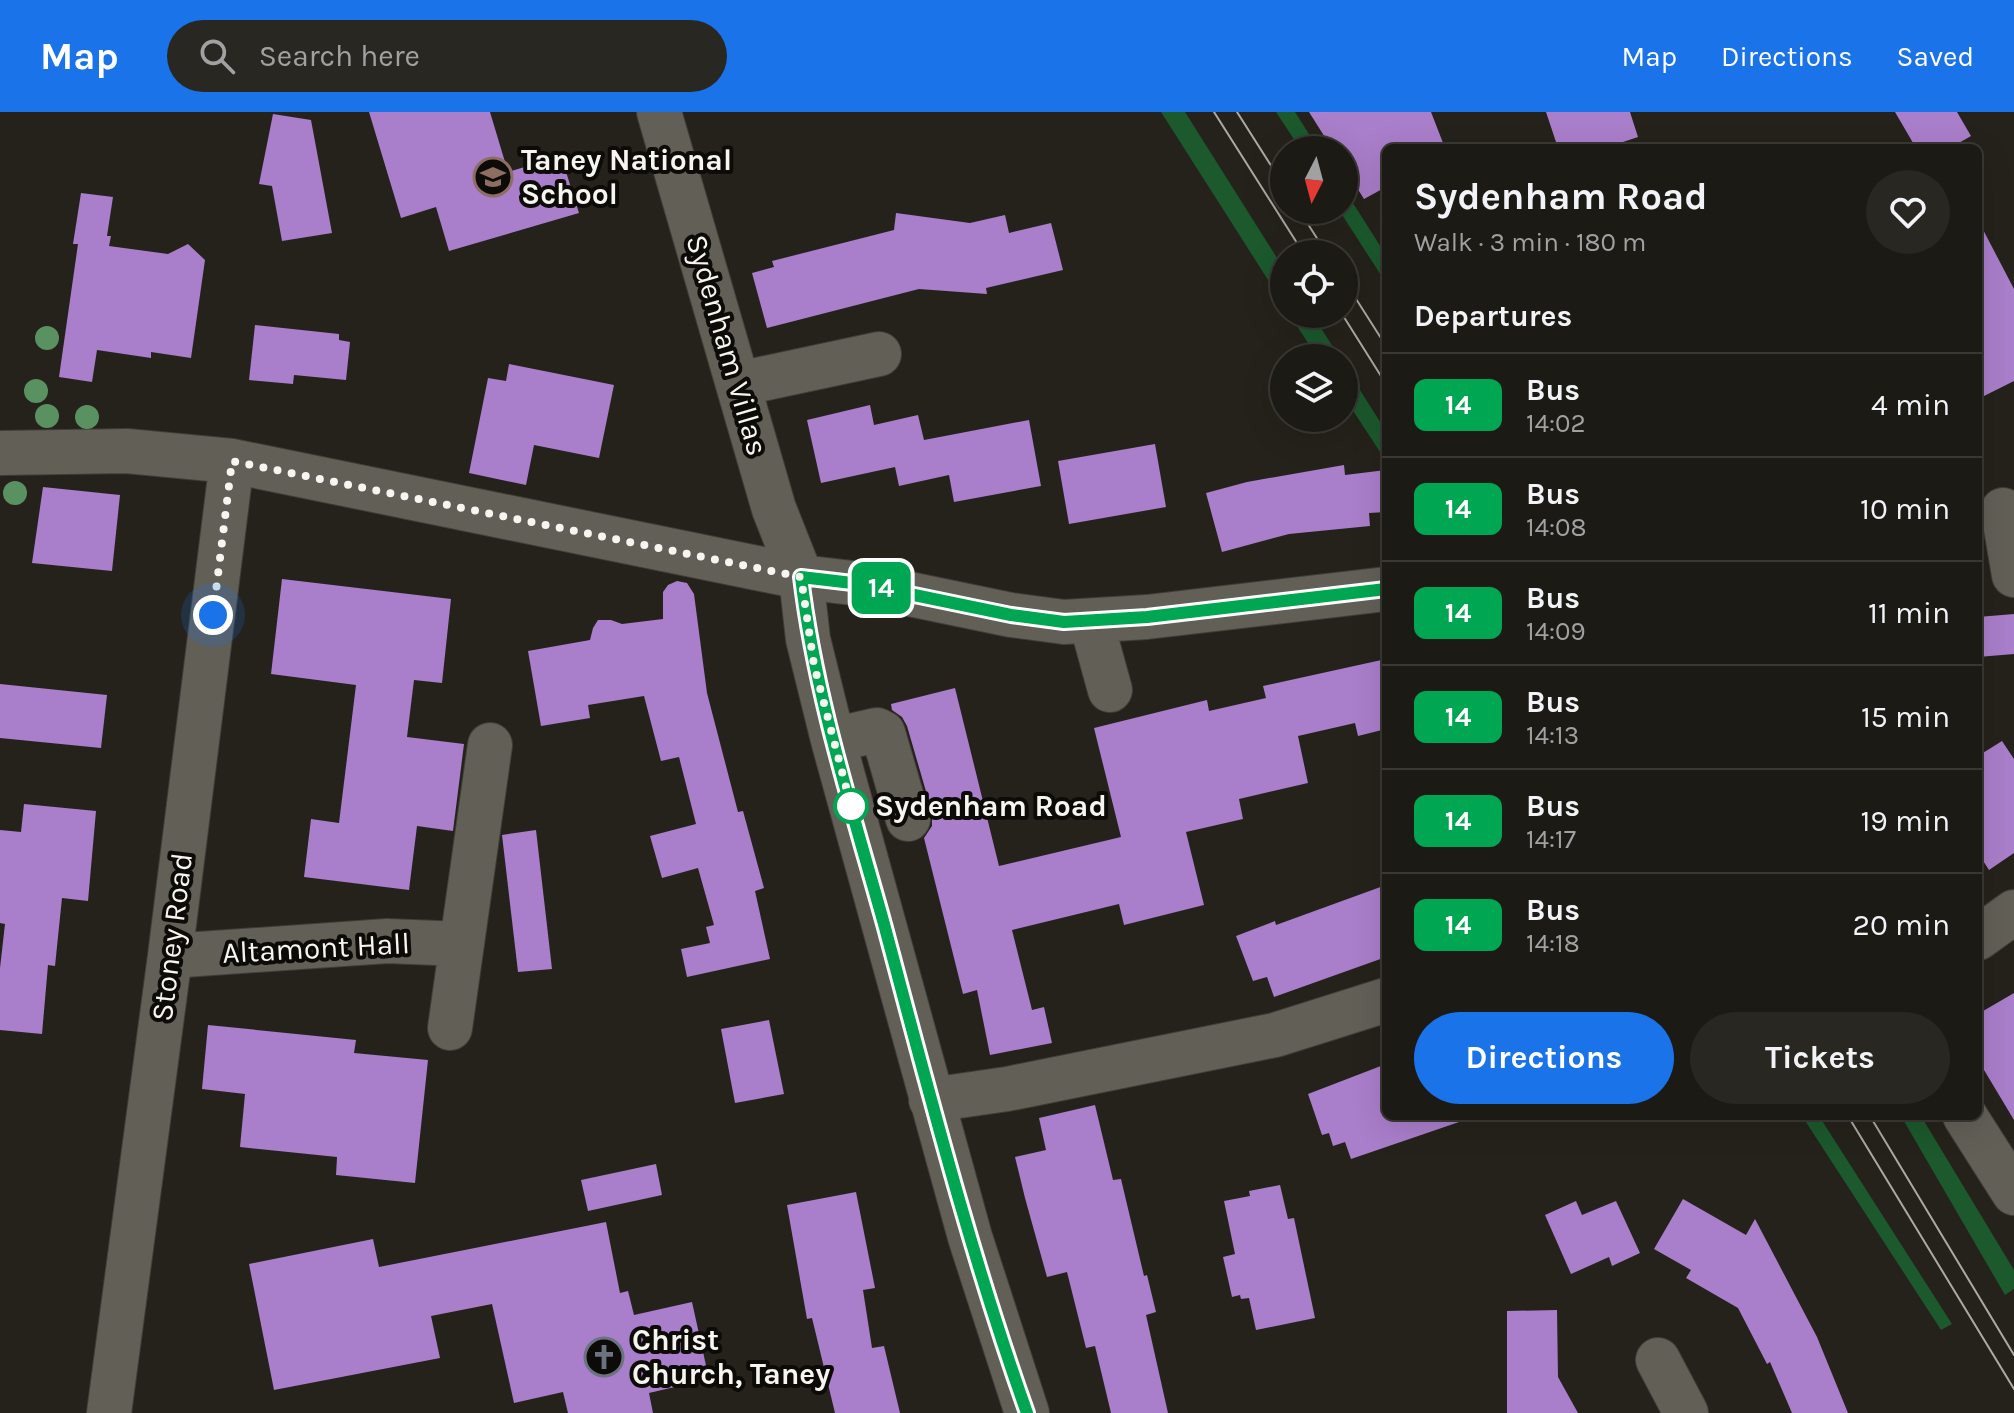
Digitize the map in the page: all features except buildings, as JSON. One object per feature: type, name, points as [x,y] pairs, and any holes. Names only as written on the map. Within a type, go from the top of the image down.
[{"type":"street","name":"Sydenham Villas","points":[[659,112],[774,509],[801,577]]},
{"type":"street","points":[[738,384],[879,354]]},
{"type":"street","points":[[0,453],[127,451],[232,461],[801,577],[861,584],[1011,615],[1064,622],[1147,617],[1382,589]]},
{"type":"street","name":"Stoney Road","points":[[109,1413],[232,461]]},
{"type":"street","points":[[1998,511],[1999,581]]},
{"type":"street","points":[[801,577],[808,639],[833,740],[970,1237],[1027,1413]]},
{"type":"street","points":[[1091,621],[1110,690]]},
{"type":"street","points":[[833,740],[877,730],[883,733],[908,819]]},
{"type":"street","points":[[450,1028],[490,745]]},
{"type":"street","points":[[1982,935],[2014,912]]},
{"type":"street","name":"Altamont Hall","points":[[170,956],[387,941],[462,944]]},
{"type":"street","points":[[931,1100],[1021,1087],[1260,1038],[1382,1001]]},
{"type":"street","points":[[1968,1120],[2014,1193]]},
{"type":"street","points":[[1658,1360],[1686,1413]]},
{"type":"green space","points":[[1161,112],[1185,112],[1270,247],[1270,283]]},
{"type":"green space","points":[[1276,112],[1295,112],[1310,136],[1292,136]]},
{"type":"green space","points":[[1358,211],[1382,249],[1382,277],[1348,224],[1358,224]]},
{"type":"green space","points":[[1298,328],[1321,328],[1331,344],[1309,344]]},
{"type":"green space","points":[[1358,387],[1382,425],[1382,455],[1358,418]]},
{"type":"green space","points":[[1805,1120],[1822,1120],[1952,1324],[1941,1330]]},
{"type":"green space","points":[[1903,1120],[1923,1120],[2014,1270],[2014,1289],[2005,1295]]},
{"type":"tram line","points":[[1214,112],[1295,240]]},
{"type":"tram line","points":[[1237,112],[1270,164]]},
{"type":"tram line","points":[[1308,224],[1318,240]]},
{"type":"tram line","points":[[1358,302],[1382,340]]},
{"type":"tram line","points":[[1351,328],[1382,378]]},
{"type":"tram line","points":[[1850,1120],[2014,1389]]},
{"type":"tram line","points":[[1872,1120],[2014,1355]]},
{"type":"bus line","name":"14","points":[[1027,1413],[970,1237],[833,740],[808,639],[801,577],[861,584],[1011,615],[1064,622],[1147,617],[1382,589]]},
{"type":"place","name":"Taney National School","points":[[493,177]]},
{"type":"place","name":"Sydenham Road","points":[[851,806]]},
{"type":"place","name":"Christ Church, Taney","points":[[604,1357]]},
{"type":"route","points":[[213,615],[232,461],[801,577],[808,639],[851,806]]}]
